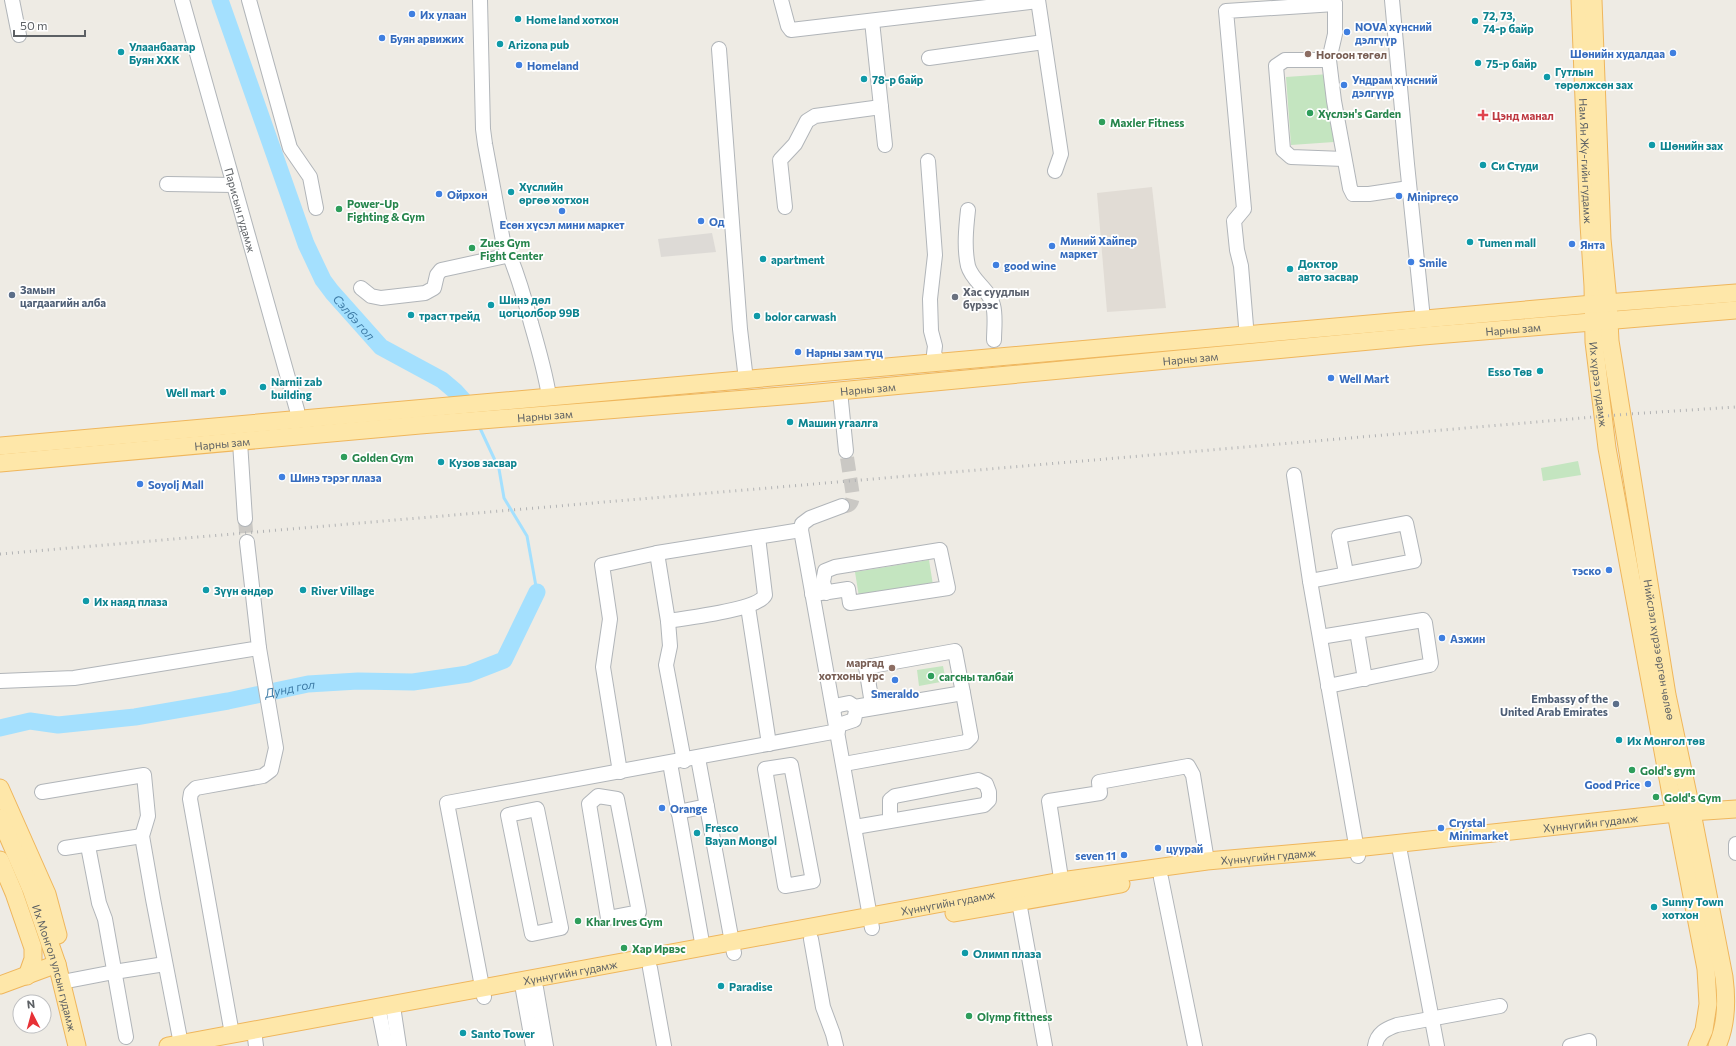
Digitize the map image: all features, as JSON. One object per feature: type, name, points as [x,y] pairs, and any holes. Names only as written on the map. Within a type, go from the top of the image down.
[{"type":"main road","name":"Нам Ян Жү-гийн гудамж","points":[[1580,0],[1601,321]]},
{"type":"main road","name":"Нам Ян Жү-гийн гудамж","points":[[1593,0],[1602,239],[1600,303]]},
{"type":"main road","name":"Нарны зам","points":[[0,446],[1600,303],[1736,293]]},
{"type":"main road","name":"Нарны зам","points":[[0,463],[433,424],[836,391],[1736,310]]},
{"type":"main road","name":"Их хүрээ гудамж","points":[[1601,321],[1607,448]]},
{"type":"main road","name":"Нийслэл хүрээ өргөн чөлөө","points":[[1601,321],[1611,348],[1667,696],[1706,969],[1708,1004],[1704,1030],[1697,1046]]},
{"type":"main road","points":[[1199,340],[1204,347],[1202,357]]},
{"type":"main road","points":[[749,380],[755,390],[754,398]]},
{"type":"main road","points":[[97,455],[100,442],[105,437]]},
{"type":"main road","points":[[84,438],[90,442],[97,455]]},
{"type":"main road","name":"Нийслэл хүрээ өргөн чөлөө","points":[[1607,448],[1672,800],[1685,819],[1722,964],[1731,984],[1721,1038],[1718,1046]]},
{"type":"main road","points":[[0,788],[47,894],[64,960],[62,982]]},
{"type":"main road","name":"Хүннүгийн гудамж","points":[[174,1045],[232,1034],[483,993],[529,989],[650,968],[733,948],[1207,861],[1357,852],[1400,852],[1685,819],[1736,809]]},
{"type":"main road","name":"Их Монгол улсын гудамж","points":[[0,818],[31,889],[57,964],[77,1046]]},
{"type":"main road","name":"Хүннүгийн гудамж","points":[[214,1046],[256,1042],[387,1015],[483,993],[703,948],[733,948],[808,939],[871,923],[1019,902],[1062,888],[1161,878],[1357,852],[1685,819],[1736,819]]},
{"type":"main road","points":[[0,860],[14,894],[32,948],[33,959],[27,976]]},
{"type":"main road","points":[[0,985],[57,964]]},
{"type":"street","points":[[12,0],[19,35]]},
{"type":"street","name":"Парисын гудамж","points":[[182,0],[291,387],[298,420]]},
{"type":"street","points":[[249,0],[290,148],[310,177],[316,208]]},
{"type":"street","points":[[480,0],[483,130],[503,241],[510,255],[527,308],[543,367],[549,396]]},
{"type":"street","points":[[781,0],[788,26],[791,30],[1038,0],[1061,154],[1055,171]]},
{"type":"street","points":[[1392,0],[1409,188],[1423,319]]},
{"type":"street","points":[[1246,326],[1241,266],[1237,250],[1234,221],[1244,209],[1226,11],[1334,2],[1335,34],[1329,60],[1334,101],[1350,188],[1353,194],[1369,194],[1409,188]]},
{"type":"street","points":[[872,21],[885,144]]},
{"type":"street","points":[[929,58],[1044,42]]},
{"type":"street","points":[[719,49],[740,329],[749,380]]},
{"type":"street","points":[[1329,60],[1285,60],[1276,66],[1283,150],[1291,157],[1344,159]]},
{"type":"street","points":[[785,207],[780,160],[795,144],[807,121],[820,114],[881,107]]},
{"type":"street","points":[[928,161],[935,254],[930,299],[931,331],[934,354],[940,362]]},
{"type":"street","points":[[166,184],[234,185]]},
{"type":"street","points":[[968,210],[966,234],[968,267],[988,295],[993,305],[994,340]]},
{"type":"street","points":[[361,288],[371,296],[381,298],[424,294],[434,288],[437,275],[441,270],[510,255]]},
{"type":"street","points":[[836,391],[843,451]]},
{"type":"street","points":[[240,442],[245,519]]},
{"type":"street","points":[[1294,475],[1310,581],[1357,852]]},
{"type":"street","points":[[842,506],[810,518],[802,524],[801,530],[819,594],[837,727],[871,923]]},
{"type":"street","points":[[1310,581],[1414,561],[1406,523],[1339,536],[1346,573]]},
{"type":"street","points":[[620,772],[603,667],[610,619],[602,565],[657,553],[801,530]]},
{"type":"street","points":[[668,621],[748,607],[763,600],[765,596],[758,537]]},
{"type":"street","points":[[232,1034],[190,799],[196,788],[263,776],[271,770],[276,748],[260,654],[246,542]]},
{"type":"street","points":[[940,550],[948,588],[850,603],[848,589],[819,594],[824,582],[825,571],[835,567],[940,550]]},
{"type":"street","points":[[657,553],[668,621],[670,646],[666,665],[684,760]]},
{"type":"street","points":[[748,607],[772,744],[779,766]]},
{"type":"street","points":[[1320,637],[1423,620],[1425,623],[1431,663],[1430,665],[1328,686]]},
{"type":"street","points":[[1357,632],[1365,679]]},
{"type":"street","points":[[834,708],[839,705],[849,703],[855,707],[872,704],[866,667],[955,651],[971,738],[966,742],[844,764]]},
{"type":"street","points":[[0,681],[74,678],[260,654]]},
{"type":"street","points":[[483,993],[447,803],[772,744],[837,727],[854,720],[856,711],[963,693]]},
{"type":"street","points":[[698,758],[733,948]]},
{"type":"street","points":[[670,763],[703,948]]},
{"type":"street","points":[[791,765],[813,881],[785,886],[765,769],[779,766],[791,765]]},
{"type":"street","points":[[1062,888],[1049,800],[1100,793],[1099,782],[1188,766],[1193,775],[1207,861]]},
{"type":"street","points":[[42,792],[144,775],[148,816],[142,836],[165,964],[174,1045]]},
{"type":"street","points":[[593,777],[598,796]]},
{"type":"street","points":[[854,827],[890,821],[984,805],[989,800],[989,792],[986,784],[978,780],[895,796],[890,800],[890,821]]},
{"type":"street","points":[[520,790],[524,811]]},
{"type":"street","points":[[598,796],[617,798],[639,912],[608,918],[589,804],[598,796]]},
{"type":"street","points":[[678,812],[707,806]]},
{"type":"street","points":[[538,809],[561,928],[532,934],[508,815],[524,811],[538,809]]},
{"type":"street","points":[[65,848],[88,846],[142,836]]},
{"type":"street","points":[[1736,844],[1736,852]]},
{"type":"street","points":[[88,846],[99,903],[105,919],[126,1037]]},
{"type":"street","points":[[1400,852],[1437,1046]]},
{"type":"street","points":[[1161,878],[1195,1046]]},
{"type":"street","points":[[1019,902],[1045,1046]]},
{"type":"street","points":[[808,939],[818,1007],[834,1040]]},
{"type":"street","points":[[62,982],[165,964]]},
{"type":"street","points":[[650,968],[664,1046]]},
{"type":"street","points":[[529,989],[533,1046]]},
{"type":"street","points":[[529,989],[546,1046]]},
{"type":"street","points":[[1375,1046],[1376,1040],[1384,1030],[1398,1025],[1500,1006]]},
{"type":"street","points":[[386,1046],[387,1015]]},
{"type":"street","points":[[387,1015],[399,1046]]},
{"type":"street","points":[[1570,1046],[1589,1041],[1590,1046]]},
{"type":"shaded area","points":[[1152,187],[1166,308],[1107,312],[1097,193]]},
{"type":"shaded area","points":[[712,233],[716,252],[661,257],[658,239]]},
{"type":"green space","points":[[1329,74],[1334,142],[1291,145],[1286,77]]},
{"type":"green space","points":[[1578,461],[1581,475],[1543,481],[1541,468]]},
{"type":"green space","points":[[929,560],[933,585],[859,597],[855,572]]},
{"type":"green space","name":"сагсны талбай","points":[[943,666],[946,681],[919,686],[917,670]]},
{"type":"waterway","name":"Сэлбэ гол","points":[[220,0],[306,244],[323,280],[381,347],[442,380],[455,391],[473,411]]},
{"type":"waterway","name":"Сэлбэ гол","points":[[479,426],[499,469],[504,498],[527,536],[537,592]]},
{"type":"waterway","name":"Дунд гол","points":[[0,728],[30,721],[58,725],[135,717],[228,701],[308,684],[358,681],[413,682],[468,674],[504,660],[537,592]]},
{"type":"tunnel","points":[[842,506],[847,506],[850,504],[853,496],[846,451]]},
{"type":"tunnel","points":[[245,519],[247,542]]},
{"type":"railway","points":[[0,554],[1629,414],[1736,407]]},
{"type":"place","name":"Их улаан","points":[[412,14]]},
{"type":"place","name":"Home land хотхон","points":[[518,19]]},
{"type":"place","name":"72, 73, 74-р байр","points":[[1475,21]]},
{"type":"place","name":"NOVA хүнсний дэлгүүр","points":[[1347,32]]},
{"type":"place","name":"Буян арвижих","points":[[382,38]]},
{"type":"place","name":"Arizona pub","points":[[500,44]]},
{"type":"place","name":"Улаанбаатар Буян ХХК","points":[[121,52]]},
{"type":"place","name":"Шөнийн худалдаа","points":[[1673,53]]},
{"type":"place","name":"Ногоон төгөл","points":[[1308,54]]},
{"type":"place","name":"75-р байр","points":[[1478,63]]},
{"type":"place","name":"Homeland","points":[[519,65]]},
{"type":"place","name":"Гутлын төрөлжсөн зах","points":[[1547,77]]},
{"type":"place","name":"78-р байр","points":[[864,79]]},
{"type":"place","name":"Ундрам хүнсний дэлгүүр","points":[[1344,85]]},
{"type":"place","name":"Хүслэн's Garden","points":[[1310,113]]},
{"type":"place","name":"Цэнд манал","points":[[1483,115]]},
{"type":"place","name":"Maxler Fitness","points":[[1102,122]]},
{"type":"place","name":"Шөнийн зах","points":[[1652,145]]},
{"type":"place","name":"Си Студи","points":[[1483,165]]},
{"type":"place","name":"Хүслийн өргөө хотхон","points":[[511,192]]},
{"type":"place","name":"Ойрхон","points":[[439,194]]},
{"type":"place","name":"Minipreço","points":[[1399,196]]},
{"type":"place","name":"Power-Up Fighting & Gym","points":[[339,209]]},
{"type":"place","name":"Есөн хүсэл мини маркет","points":[[562,211]]},
{"type":"place","name":"Од","points":[[701,221]]},
{"type":"place","name":"Tumen mall","points":[[1470,242]]},
{"type":"place","name":"Янта","points":[[1572,244]]},
{"type":"place","name":"Миний Хайпер маркет","points":[[1052,246]]},
{"type":"place","name":"Zues Gym Fight Center","points":[[472,248]]},
{"type":"place","name":"apartment","points":[[763,259]]},
{"type":"place","name":"Smile","points":[[1411,262]]},
{"type":"place","name":"good wine","points":[[996,265]]},
{"type":"place","name":"Доктор авто засвар","points":[[1290,269]]},
{"type":"place","name":"Замын цагдаагийн алба","points":[[12,295]]},
{"type":"place","name":"Хас суудлын бүрээс","points":[[955,297]]},
{"type":"place","name":"Шинэ дөл цогцолбор 99В","points":[[491,305]]},
{"type":"place","name":"траст трейд","points":[[411,315]]},
{"type":"place","name":"bolor carwash","points":[[757,316]]},
{"type":"place","name":"Нарны зам түц","points":[[798,352]]},
{"type":"place","name":"Esso Төв","points":[[1540,371]]},
{"type":"place","name":"Well Mart","points":[[1331,378]]},
{"type":"place","name":"Narnii zab building","points":[[263,387]]},
{"type":"place","name":"Well mart","points":[[223,392]]},
{"type":"place","name":"Машин угаалга","points":[[790,422]]},
{"type":"place","name":"Golden Gym","points":[[344,457]]},
{"type":"place","name":"Кузов засвар","points":[[441,462]]},
{"type":"place","name":"Шинэ тэрэг плаза","points":[[282,477]]},
{"type":"place","name":"Soyolj Mall","points":[[140,484]]},
{"type":"place","name":"тэско","points":[[1609,570]]},
{"type":"place","name":"Зүүн өндөр","points":[[206,590]]},
{"type":"place","name":"River Village","points":[[303,590]]},
{"type":"place","name":"Их наяд плаза","points":[[86,601]]},
{"type":"place","name":"Азжин","points":[[1442,638]]},
{"type":"place","name":"маргад хотхоны үрс","points":[[892,668]]},
{"type":"place","name":"сагсны талбай","points":[[931,676]]},
{"type":"place","name":"Smeraldo","points":[[895,680]]},
{"type":"place","name":"Embassy of the United Arab Emirates","points":[[1616,704]]},
{"type":"place","name":"Их Монгол төв","points":[[1619,740]]},
{"type":"place","name":"Gold's gym","points":[[1632,770]]},
{"type":"place","name":"Good Price","points":[[1648,784]]},
{"type":"place","name":"Gold's Gym","points":[[1656,797]]},
{"type":"place","name":"Orange","points":[[662,808]]},
{"type":"place","name":"Crystal Minimarket","points":[[1441,828]]},
{"type":"place","name":"Fresco Bayan Mongol","points":[[697,833]]},
{"type":"place","name":"цуурай","points":[[1158,848]]},
{"type":"place","name":"seven 11","points":[[1124,855]]},
{"type":"place","name":"Sunny Town хотхон","points":[[1654,907]]},
{"type":"place","name":"Khar Irves Gym","points":[[578,921]]},
{"type":"place","name":"Хар Ирвэс","points":[[624,948]]},
{"type":"place","name":"Олимп плаза","points":[[965,953]]},
{"type":"place","name":"Paradise","points":[[721,986]]},
{"type":"place","name":"Olymp fittness","points":[[969,1016]]},
{"type":"place","name":"Santo Tower","points":[[463,1033]]}]
